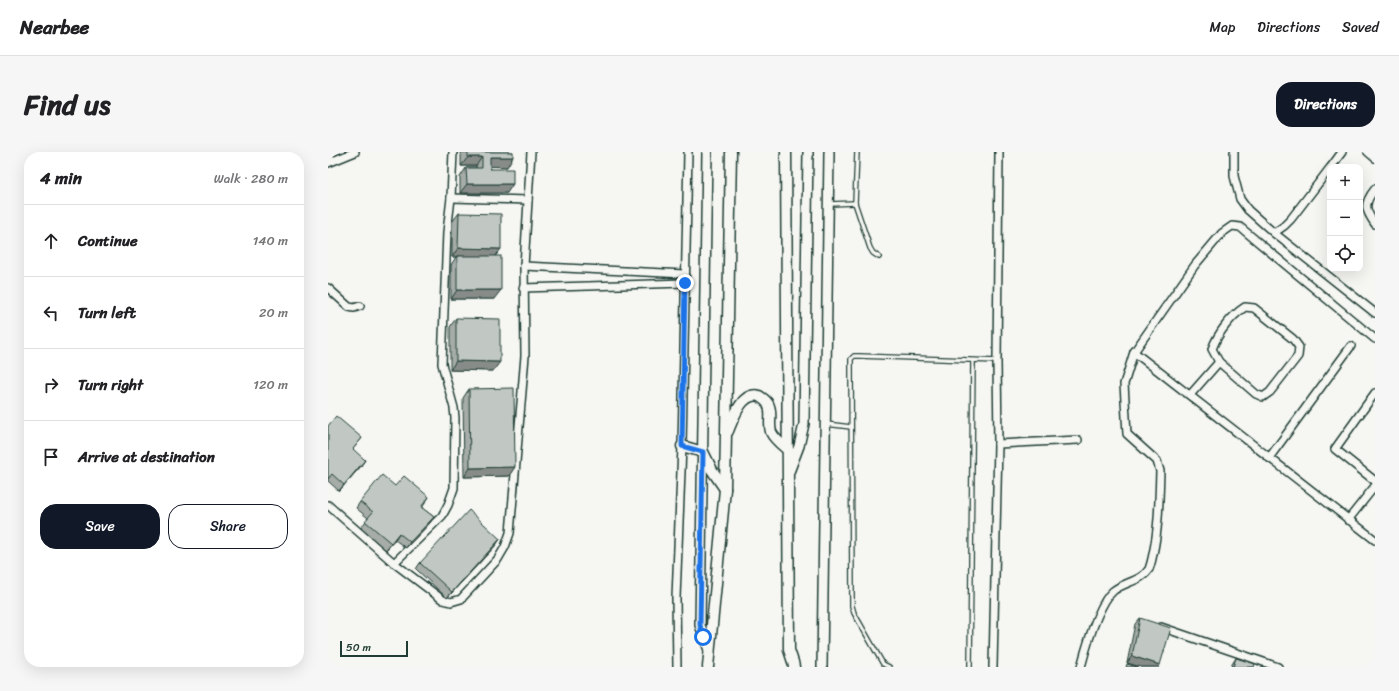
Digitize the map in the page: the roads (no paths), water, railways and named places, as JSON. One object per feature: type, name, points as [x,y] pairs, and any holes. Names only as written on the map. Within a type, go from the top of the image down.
[{"type":"main road","points":[[708,667],[725,489],[731,152]]},
{"type":"main road","points":[[786,152],[789,650],[795,665]]},
{"type":"main road","points":[[726,438],[735,414],[740,406],[748,397],[755,395],[763,398],[769,404],[771,431],[775,438],[788,450]]},
{"type":"main road","points":[[682,446],[703,452],[712,470],[725,489]]},
{"type":"street","points":[[328,163],[355,152]]},
{"type":"street","points":[[394,563],[442,516],[454,488],[455,418],[454,408],[442,364],[447,232],[451,198],[453,152]]},
{"type":"street","points":[[328,505],[394,563],[443,600],[451,602],[460,599],[498,559],[505,547],[510,532],[525,356],[523,288],[531,152]]},
{"type":"street","points":[[677,667],[676,598],[682,446],[688,152]]},
{"type":"street","points":[[707,152],[700,625],[710,653]]},
{"type":"street","points":[[788,474],[799,446],[804,424],[808,152]]},
{"type":"street","points":[[822,667],[829,152]]},
{"type":"street","points":[[993,667],[998,444],[996,361],[998,152]]},
{"type":"street","points":[[1234,152],[1234,176],[1240,199],[1248,210],[1375,313]]},
{"type":"street","points":[[1332,164],[1342,152]]},
{"type":"street","points":[[1368,152],[1375,158]]},
{"type":"street","points":[[1274,232],[1292,219],[1327,171]]},
{"type":"street","points":[[1375,189],[1367,202],[1366,209],[1375,224]]},
{"type":"street","points":[[451,198],[528,200]]},
{"type":"street","points":[[1081,667],[1102,605],[1112,592],[1145,574],[1150,567],[1156,540],[1160,471],[1157,461],[1127,434],[1124,384],[1134,352],[1195,265],[1222,233],[1232,226],[1240,228],[1375,339]]},
{"type":"street","points":[[524,266],[686,274]]},
{"type":"street","points":[[523,288],[685,283]]},
{"type":"street","points":[[328,288],[349,307],[354,308],[360,306]]},
{"type":"street","points":[[1245,307],[1254,308],[1293,339],[1299,347],[1298,356],[1270,392],[1263,397],[1256,394],[1219,362],[1212,349],[1216,340],[1236,313],[1245,307]]},
{"type":"street","points":[[1269,458],[1351,346]]},
{"type":"street","points":[[1134,352],[1190,394],[1269,458],[1375,540]]},
{"type":"street","points":[[1190,394],[1219,362]]},
{"type":"street","points":[[1375,393],[1335,449],[1375,481]]},
{"type":"street","points":[[998,444],[1078,440]]},
{"type":"street","points":[[1348,520],[1375,486]]},
{"type":"street","points":[[1157,626],[1278,667]]},
{"type":"lane","points":[[857,152],[855,203],[870,248],[873,254],[879,256]]},
{"type":"lane","points":[[828,204],[855,203]]},
{"type":"lane","points":[[889,667],[883,664],[854,613],[852,606],[851,359],[854,356],[996,361]]},
{"type":"lane","points":[[970,667],[973,361]]},
{"type":"lane","points":[[826,424],[851,427]]}]
